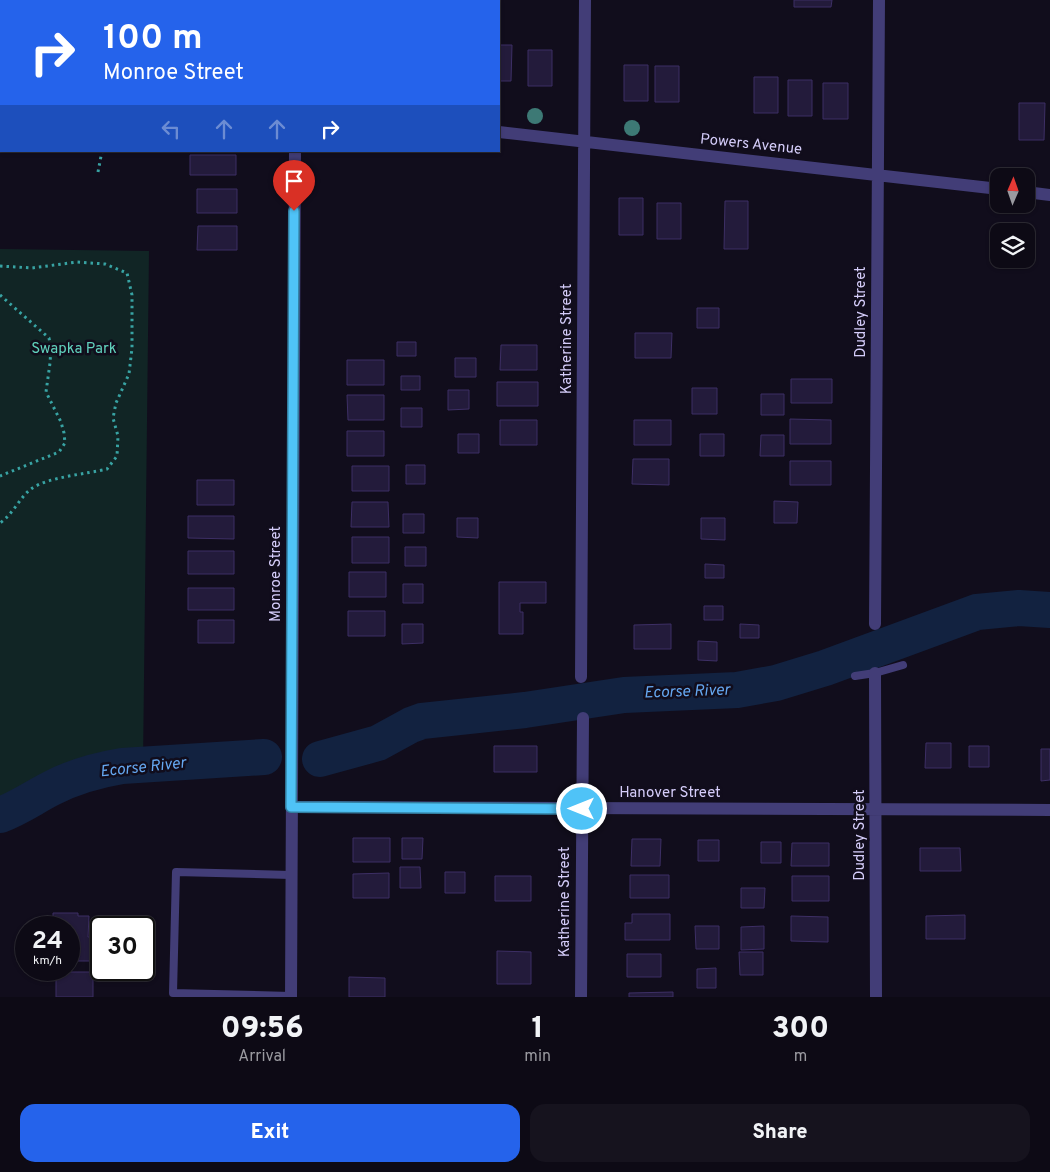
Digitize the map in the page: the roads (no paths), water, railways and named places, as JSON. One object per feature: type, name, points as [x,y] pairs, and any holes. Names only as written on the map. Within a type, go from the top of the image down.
[{"type":"street","name":"Katherine Street","points":[[582,677],[585,0]]},
{"type":"street","name":"Dudley Street","points":[[875,624],[879,0]]},
{"type":"street","name":"Powers Avenue","points":[[500,132],[990,188]]},
{"type":"street","name":"Monroe Street","points":[[291,997],[295,152]]},
{"type":"street","points":[[1035,193],[1050,195]]},
{"type":"street","name":"Dudley Street","points":[[875,673],[877,808],[876,997]]},
{"type":"street","name":"Katherine Street","points":[[581,997],[582,718]]},
{"type":"street","name":"Hanover Street","points":[[291,807],[1050,810]]},
{"type":"lane","points":[[854,676],[875,673],[903,665]]},
{"type":"lane","points":[[291,875],[176,872],[173,993],[291,997]]},
{"type":"waterway","name":"Ecorse River","points":[[320,759],[378,743],[422,721],[525,710],[624,695],[737,690],[776,683],[825,668],[977,612],[1019,608],[1050,610]]},
{"type":"waterway","name":"Ecorse River","points":[[0,815],[45,791],[77,777],[122,766],[264,757]]},
{"type":"park label","name":"Swapka Park","points":[[74,349]]}]
